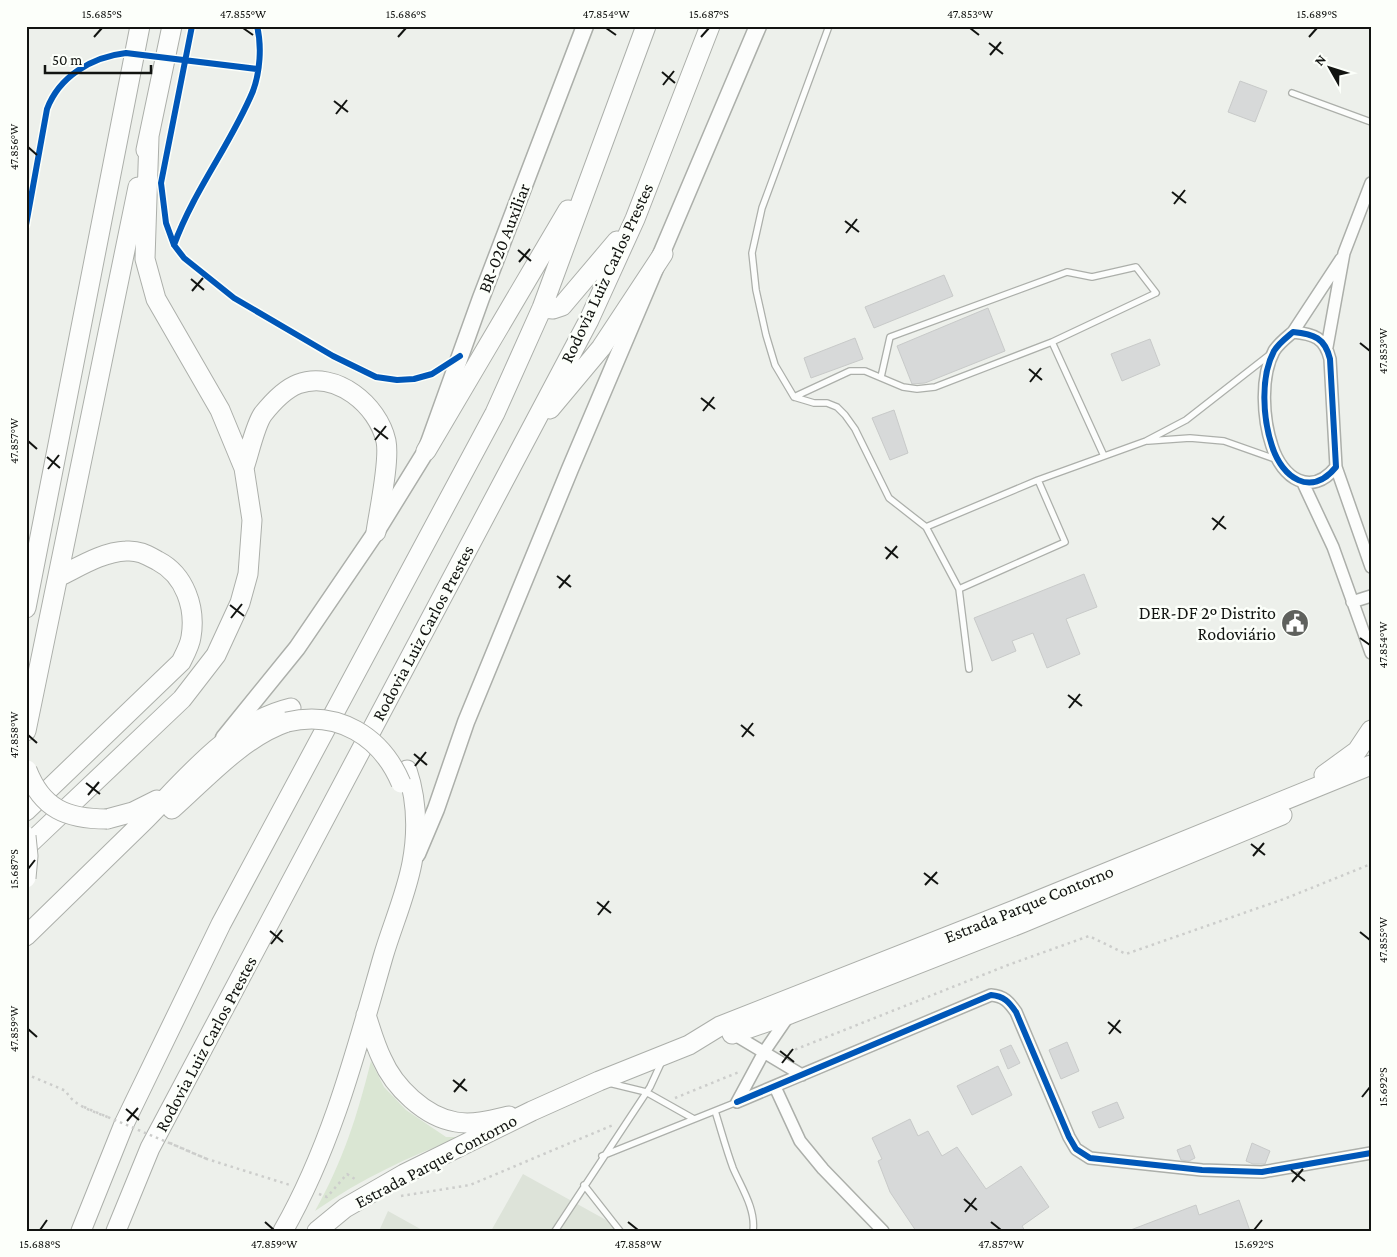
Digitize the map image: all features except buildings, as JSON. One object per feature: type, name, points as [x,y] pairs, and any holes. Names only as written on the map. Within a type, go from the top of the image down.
[{"type":"main road","points":[[26,608],[140,26]]},
{"type":"main road","points":[[26,731],[172,26]]},
{"type":"main road","name":"BR-020 Auxiliar","points":[[205,760],[293,654],[376,532],[426,451],[481,298],[585,26]]},
{"type":"main road","name":"Rodovia Luiz Carlos Prestes","points":[[81,1231],[124,1124],[166,1033],[221,924],[495,413],[542,308],[646,26]]},
{"type":"main road","name":"Rodovia Luiz Carlos Prestes","points":[[116,1231],[150,1148],[589,320],[635,218],[710,26]]},
{"type":"main road","points":[[283,1231],[306,1190],[344,1093],[389,936],[412,864],[436,809],[466,722],[570,469],[663,254],[682,202],[758,26]]},
{"type":"main road","points":[[26,847],[182,699],[216,655],[240,603],[248,574],[252,520],[244,468],[220,410],[156,299],[145,259],[149,137]]},
{"type":"main road","points":[[426,451],[595,164]]},
{"type":"main road","points":[[542,308],[553,310],[562,306],[635,218]]},
{"type":"main road","points":[[530,429],[558,399],[600,348],[663,254]]},
{"type":"main road","points":[[244,468],[262,415],[296,385],[311,381],[328,382],[349,390],[379,420],[387,444],[384,484],[376,532]]},
{"type":"main road","points":[[26,543],[56,457]]},
{"type":"main road","points":[[26,811],[182,662],[191,637],[188,595],[181,580],[168,566],[141,552],[124,551],[96,558],[58,577]]},
{"type":"main road","points":[[26,936],[205,760],[252,723],[272,712],[289,715],[318,708],[351,716],[383,738],[396,753],[404,776],[415,798],[416,813],[412,864]]},
{"type":"main road","points":[[122,843],[144,831],[164,816],[253,740],[276,726],[289,715]]},
{"type":"main road","points":[[1287,799],[1357,751],[1371,730]]},
{"type":"main road","points":[[26,764],[34,787],[48,803],[59,811],[88,819],[107,819],[133,812],[175,790]]},
{"type":"main road","name":"Estrada Parque Contorno","points":[[317,1231],[345,1208],[379,1187],[532,1111],[599,1081],[665,1056],[1371,765]]},
{"type":"main road","points":[[389,936],[405,824],[404,776]]},
{"type":"main road","name":"Estrada Parque Contorno","points":[[726,1030],[790,1014],[1108,888],[1371,776]]},
{"type":"main road","points":[[26,836],[28,856],[26,878]]},
{"type":"main road","name":"Estrada Parque Contorno","points":[[366,1015],[382,1060],[395,1080],[422,1108],[456,1122],[480,1122],[532,1111]]},
{"type":"street","points":[[1371,183],[1344,253],[1327,347],[1330,359],[1336,467],[1371,567]]},
{"type":"street","points":[[1344,253],[1293,332],[1284,339],[1274,352],[1265,390],[1266,418],[1272,446],[1278,460],[1292,475],[1303,483],[1334,547],[1371,652]]},
{"type":"street","points":[[1293,332],[1308,334],[1318,338],[1327,347]]},
{"type":"street","points":[[1303,483],[1320,482],[1336,467]]},
{"type":"street","points":[[1352,602],[1371,596]]},
{"type":"street","points":[[737,1102],[991,996],[998,996],[1005,999],[1016,1012],[1069,1138],[1076,1149],[1090,1158],[1202,1170],[1262,1172],[1371,1153]]},
{"type":"street","points":[[737,1102],[764,1052],[790,1014]]},
{"type":"street","points":[[726,1030],[802,1075]]},
{"type":"street","points":[[776,1087],[800,1141],[823,1169],[883,1231]]},
{"type":"lane","points":[[829,26],[762,208],[752,253],[756,290],[775,365],[794,397],[814,403],[827,403],[837,407],[855,429],[889,498],[926,527],[959,589],[969,669]]},
{"type":"lane","points":[[1292,93],[1371,122]]},
{"type":"lane","points":[[794,397],[850,371],[865,371],[903,387],[917,389],[936,387],[1052,342],[1156,293],[1136,267],[1092,277],[1067,272],[890,337],[881,377]]},
{"type":"lane","points":[[1052,342],[1104,456]]},
{"type":"lane","points":[[926,527],[1038,480],[1146,441],[1186,420],[1242,379],[1274,352]]},
{"type":"lane","points":[[1146,441],[1190,438],[1224,440],[1278,460]]},
{"type":"lane","points":[[959,589],[1065,542],[1038,480]]},
{"type":"lane","points":[[555,1231],[602,1156],[646,1092],[665,1056]]},
{"type":"lane","points":[[599,1081],[646,1092],[694,1120]]},
{"type":"lane","points":[[602,1156],[737,1102]]},
{"type":"lane","points":[[715,1111],[733,1166],[748,1203],[754,1222],[753,1231]]},
{"type":"lane","points":[[584,1185],[620,1231]]},
{"type":"path","points":[[26,1074],[66,1091],[69,1097],[84,1107],[124,1124]]},
{"type":"path","points":[[84,1107],[207,1159]]},
{"type":"shaded area","points":[[523,1174],[626,1231],[491,1231]]},
{"type":"shaded area","points":[[388,1211],[424,1231],[379,1231]]},
{"type":"green space","points":[[371,1061],[384,1087],[406,1110],[446,1137],[462,1137],[386,1169],[332,1199],[315,1211],[334,1174],[348,1138]]},
{"type":"cycle path","points":[[192,26],[161,183],[166,223],[174,245],[184,258],[234,298],[333,356],[376,377],[397,380],[414,379],[432,374],[460,356]]},
{"type":"cycle path","points":[[174,245],[192,205],[234,130],[253,91],[259,59],[257,26]]},
{"type":"cycle path","points":[[26,225],[47,109],[59,87],[78,70],[101,59],[126,53],[257,69]]},
{"type":"cycle path","points":[[1293,332],[1318,338],[1325,346],[1330,359],[1336,467],[1317,481],[1307,482],[1298,480],[1283,467],[1272,446],[1265,411],[1265,385],[1270,361],[1276,348],[1293,332]]},
{"type":"cycle path","points":[[737,1102],[991,995],[1006,1000],[1016,1012],[1069,1137],[1076,1149],[1090,1158],[1202,1170],[1262,1172],[1371,1153]]},
{"type":"place","name":"DER-DF 2º Distrito Rodoviário","points":[[1295,623]]}]
